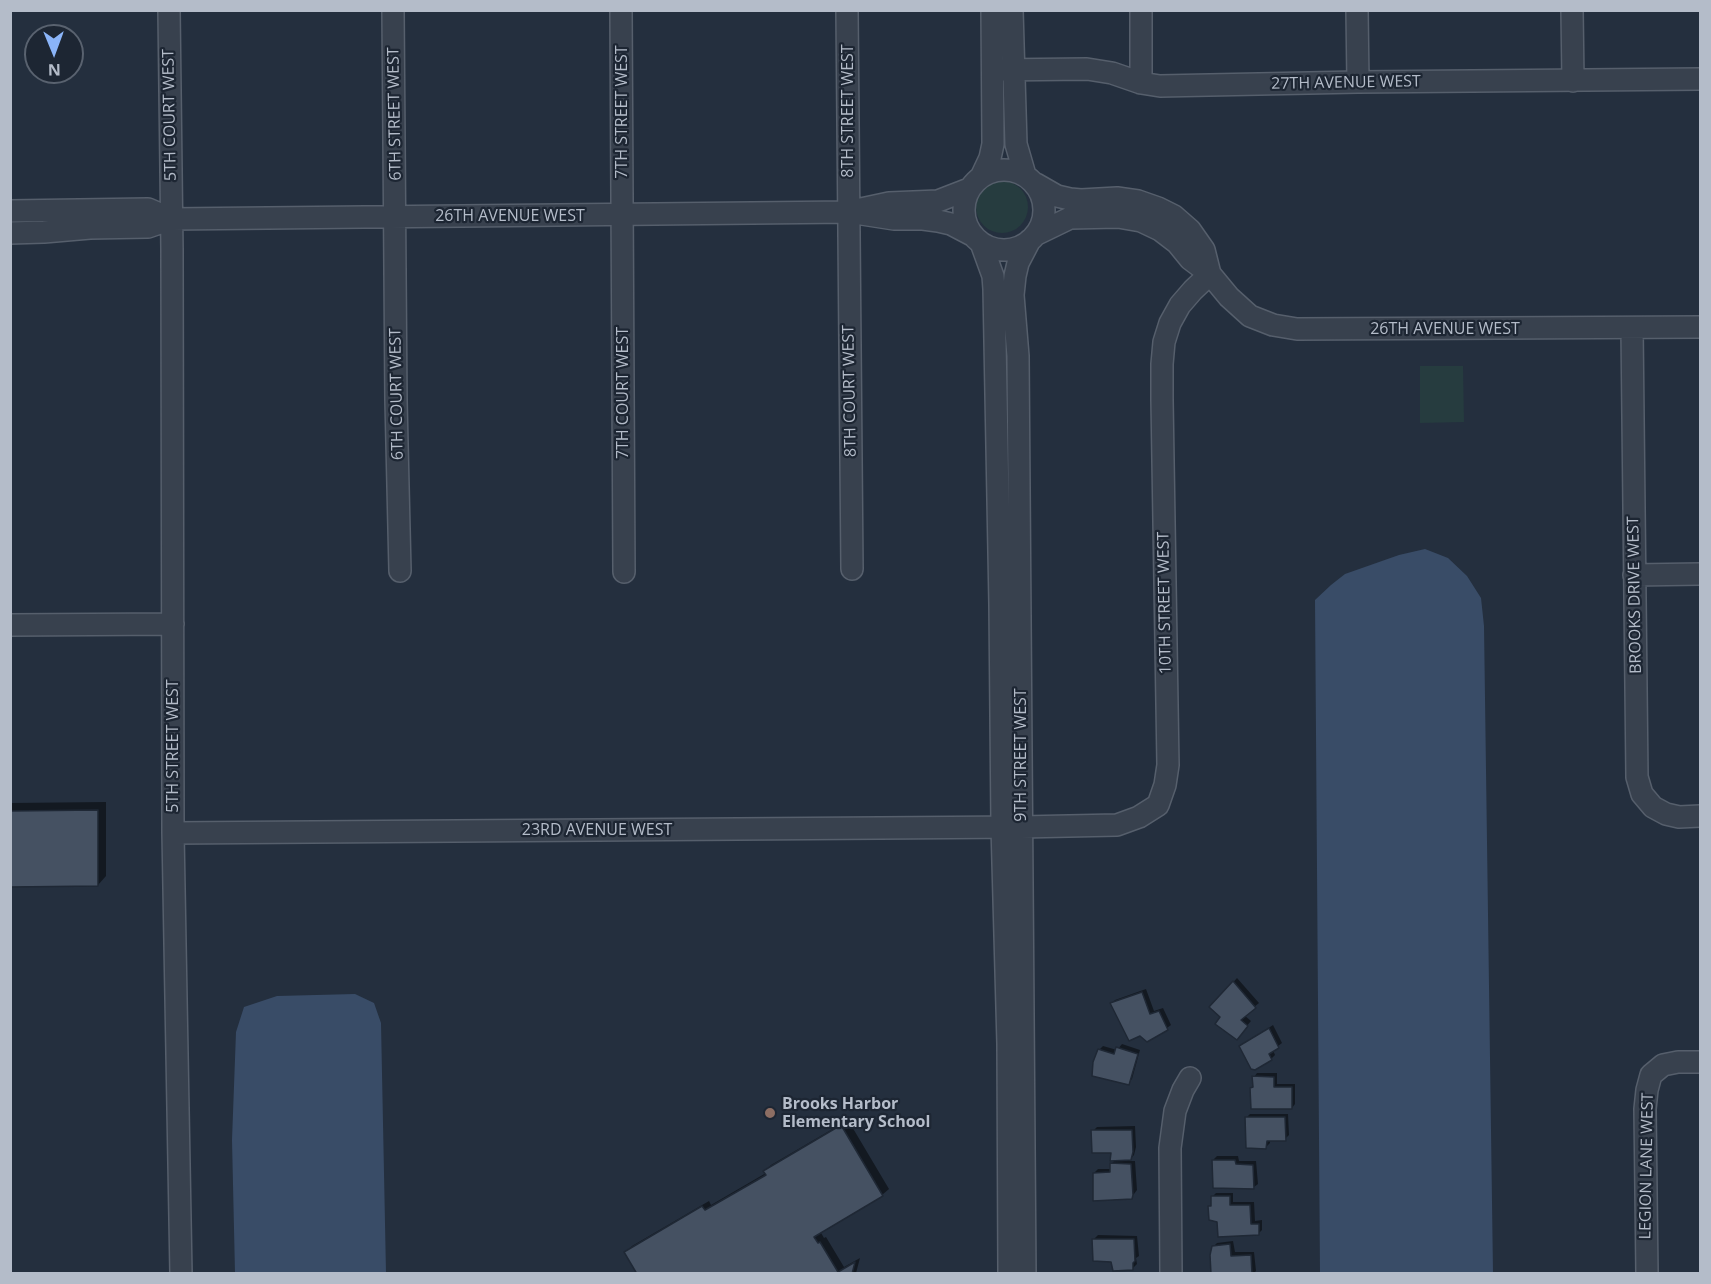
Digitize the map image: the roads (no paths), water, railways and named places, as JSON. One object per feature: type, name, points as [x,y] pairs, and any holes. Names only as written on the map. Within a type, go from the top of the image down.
[{"type":"street","name":"5TH COURT WEST","points":[[169,10],[171,219]]},
{"type":"street","name":"6TH STREET WEST","points":[[393,10],[396,216]]},
{"type":"street","name":"7TH STREET WEST","points":[[621,10],[622,214]]},
{"type":"street","name":"8TH STREET WEST","points":[[847,10],[849,212]]},
{"type":"street","points":[[992,10],[1003,70],[1016,144],[1030,179],[1041,193],[1044,203],[1042,224],[1033,237],[1019,247],[1006,250],[993,249],[976,239],[966,224],[963,213],[964,200],[990,158],[993,144],[1003,70],[1012,10]]},
{"type":"street","points":[[1141,10],[1141,83]]},
{"type":"street","points":[[1357,10],[1358,82]]},
{"type":"street","points":[[1572,10],[1573,81]]},
{"type":"street","name":"27TH AVENUE WEST","points":[[1003,70],[1087,69],[1160,86],[1701,79]]},
{"type":"street","points":[[975,182],[992,171],[1003,169],[1014,170],[1030,179]]},
{"type":"street","name":"26TH AVENUE WEST","points":[[1030,179],[1057,196],[1081,200],[1117,198],[1138,201],[1174,216],[1190,230],[1204,250],[1210,274]]},
{"type":"street","name":"26TH AVENUE WEST","points":[[849,212],[889,203],[938,201],[975,182]]},
{"type":"street","name":"26TH AVENUE WEST","points":[[10,211],[147,209],[171,219]]},
{"type":"street","name":"26TH AVENUE WEST","points":[[10,233],[148,227],[171,219],[849,212],[894,219],[938,221],[951,224],[976,239]]},
{"type":"street","name":"8TH COURT WEST","points":[[849,212],[852,569]]},
{"type":"street","name":"7TH COURT WEST","points":[[622,214],[624,572]]},
{"type":"street","name":"6TH COURT WEST","points":[[396,216],[396,401],[400,571]]},
{"type":"street","name":"26TH AVENUE WEST","points":[[1033,237],[1070,218],[1118,217],[1141,221],[1160,230],[1177,243],[1190,259],[1210,274],[1229,297],[1250,316],[1273,325],[1297,329],[1701,327]]},
{"type":"street","name":"5TH STREET WEST","points":[[171,219],[173,833],[181,1274]]},
{"type":"street","name":"9TH STREET WEST","points":[[1009,1274],[1008,1044],[1017,356],[1013,295],[1018,264],[1033,237]]},
{"type":"street","name":"9TH STREET WEST","points":[[976,239],[993,276],[994,289],[1000,593],[1011,827],[1025,1274]]},
{"type":"street","name":"10TH STREET WEST","points":[[1011,827],[1117,825],[1139,817],[1158,805],[1165,785],[1168,765],[1162,364],[1164,342],[1170,323],[1180,305],[1210,274]]},
{"type":"street","name":"BROOKS DRIVE WEST","points":[[1632,328],[1638,785],[1648,802],[1666,814],[1679,817],[1701,816]]},
{"type":"street","points":[[1634,575],[1701,574]]},
{"type":"street","points":[[10,625],[172,624]]},
{"type":"street","name":"23RD AVENUE WEST","points":[[173,833],[1011,827]]},
{"type":"street","name":"LEGION LANE WEST","points":[[1647,1274],[1645,1109],[1647,1090],[1651,1075],[1663,1065],[1678,1062],[1701,1062]]},
{"type":"street","points":[[1172,1274],[1170,1148],[1175,1111],[1190,1078]]},
{"type":"water","points":[[1425,549],[1448,558],[1467,576],[1481,598],[1484,626],[1493,1273],[1320,1273],[1315,600],[1345,574],[1399,555]]},
{"type":"water","points":[[355,994],[374,1003],[381,1023],[386,1273],[235,1273],[232,1140],[236,1032],[244,1007],[277,996]]},
{"type":"place","name":"Brooks Harbor Elementary School","points":[[770,1113]]}]
